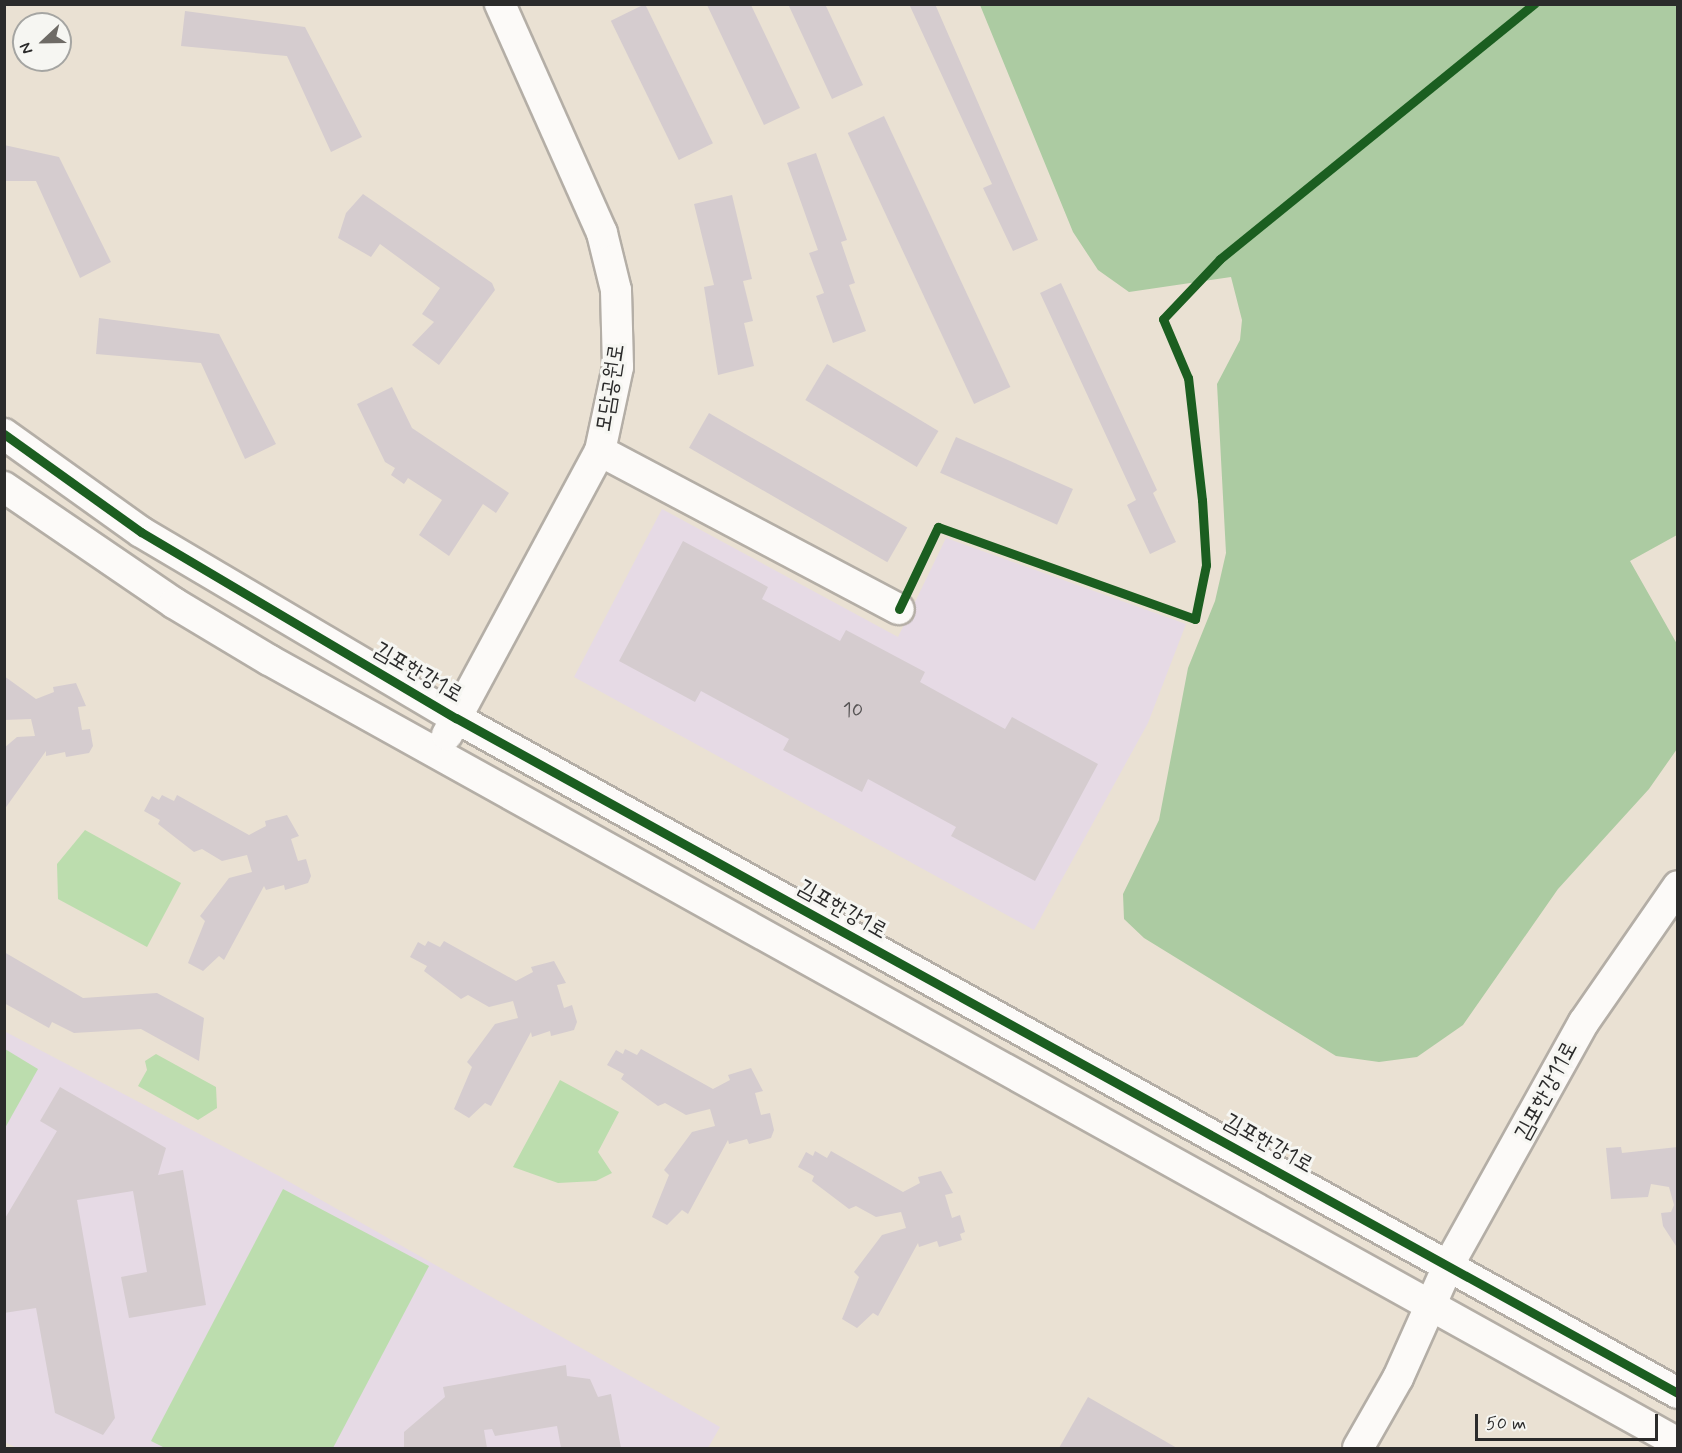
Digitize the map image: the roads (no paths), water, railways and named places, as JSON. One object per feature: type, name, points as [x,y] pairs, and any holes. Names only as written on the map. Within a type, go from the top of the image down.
[{"type":"street","name":"모담공원로","points":[[436,754],[600,451],[618,367],[620,327],[610,262],[586,192],[501,4]]},
{"type":"street","name":"김포한강1로","points":[[4,434],[141,532],[456,718],[1677,1393]]},
{"type":"street","points":[[600,451],[899,609]]},
{"type":"street","points":[[4,488],[174,603],[436,754],[1677,1443]]},
{"type":"street","name":"김포한강11로","points":[[1342,1449],[1428,1304],[1584,1022],[1677,886]]},
{"type":"street","name":"김포한강11로","points":[[1358,1449],[1398,1378],[1428,1304]]}]
